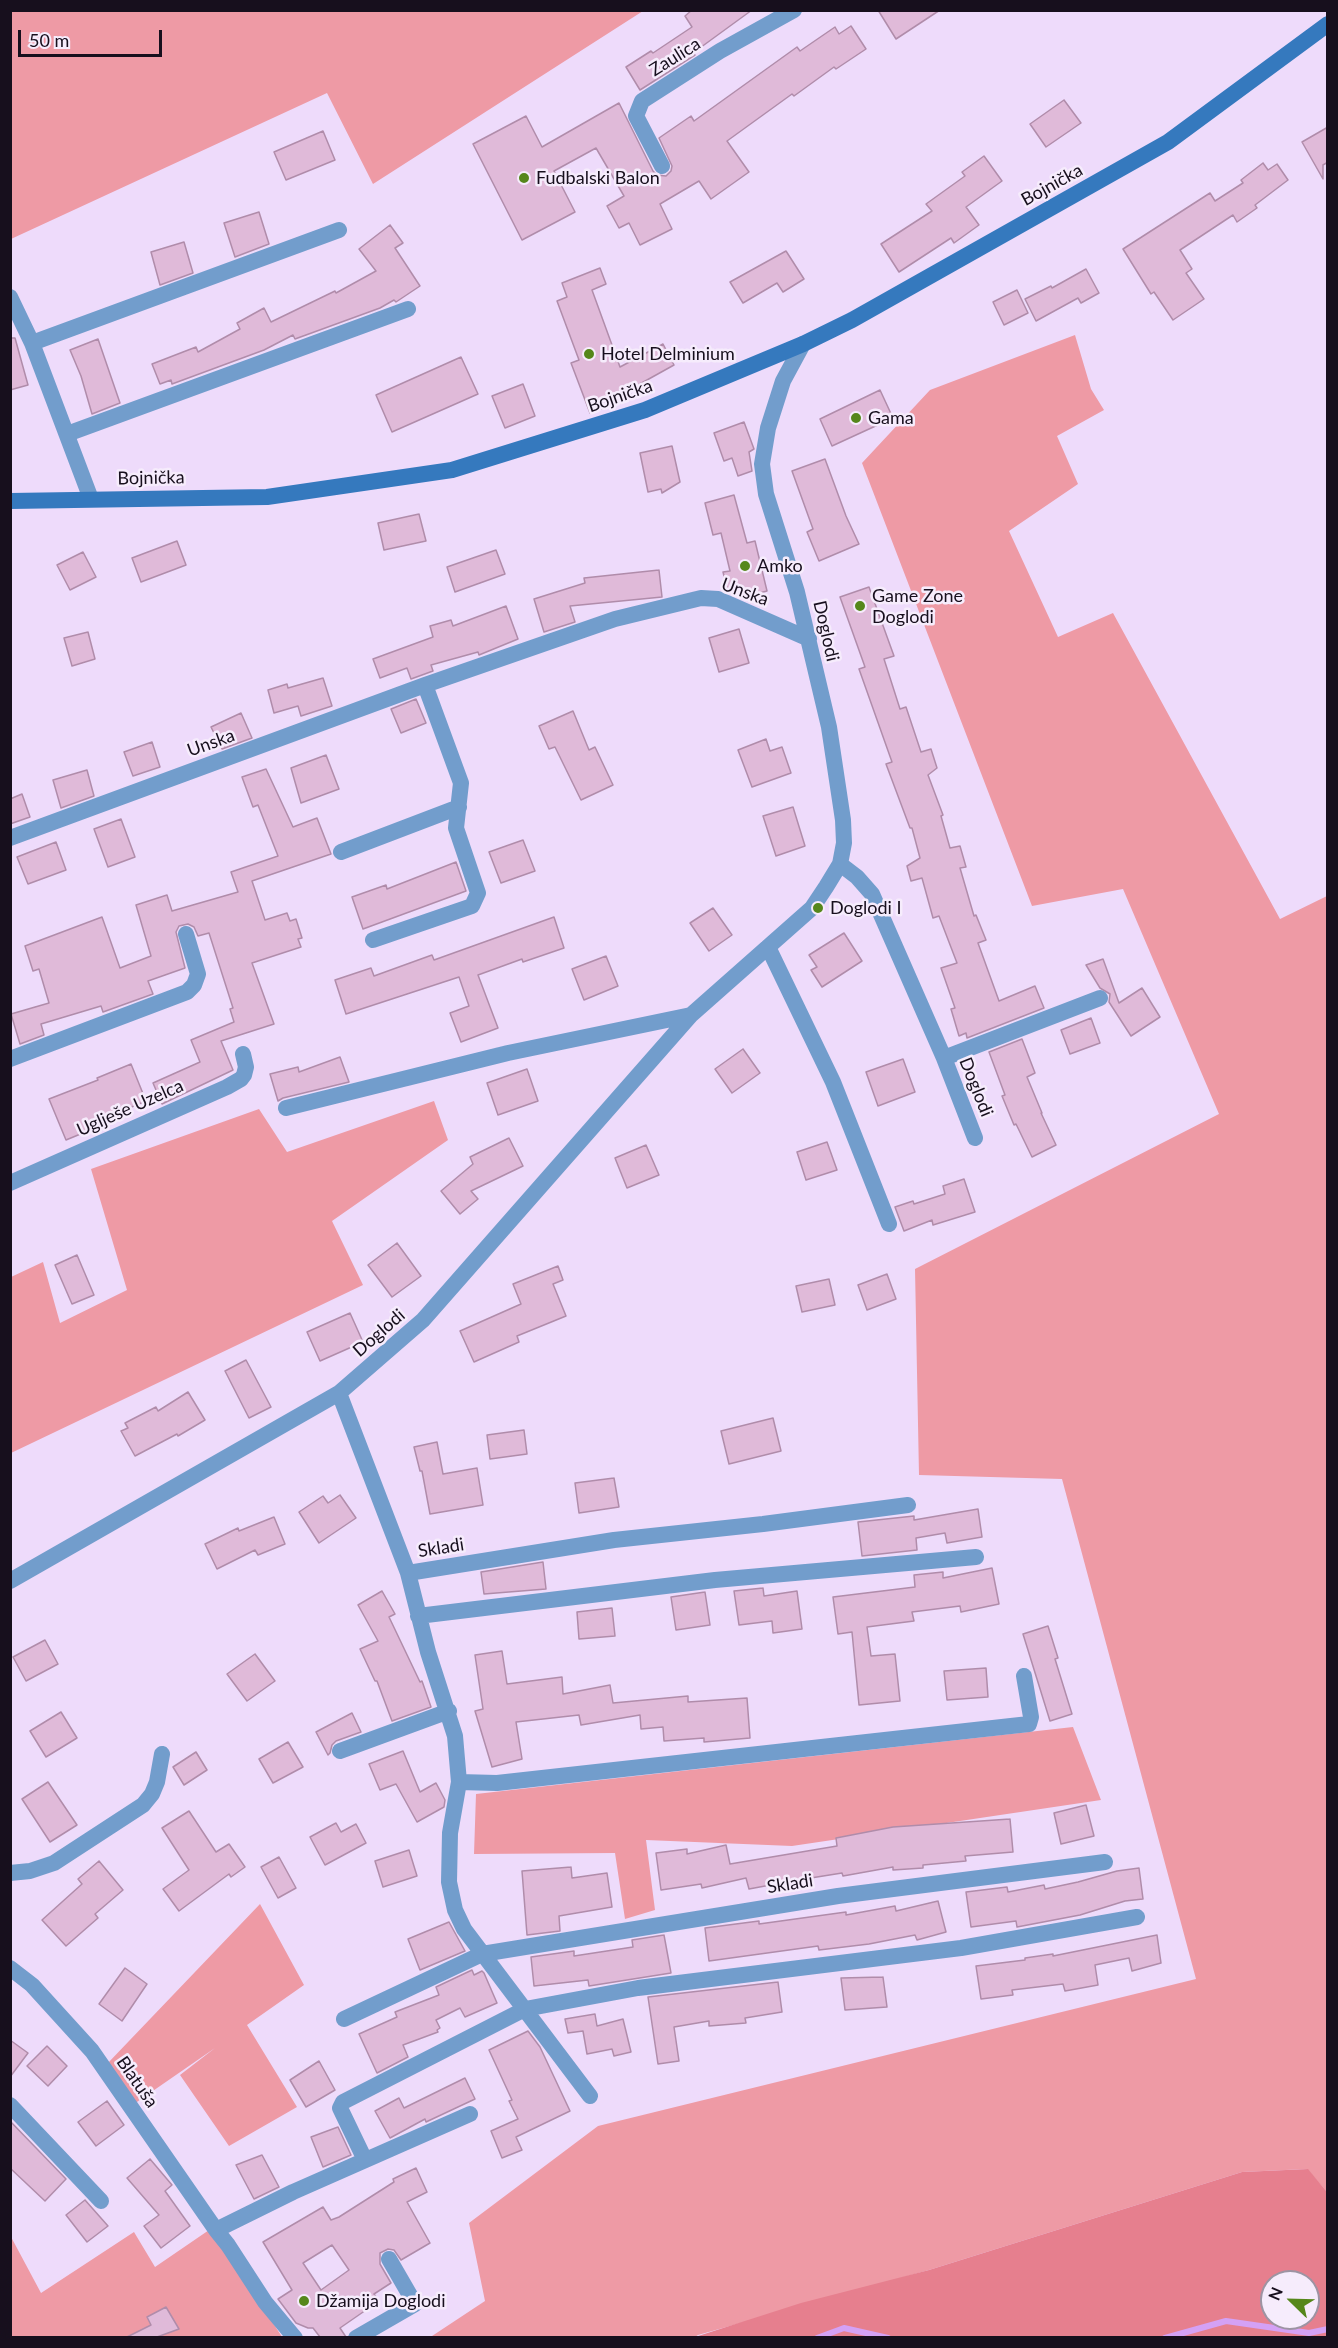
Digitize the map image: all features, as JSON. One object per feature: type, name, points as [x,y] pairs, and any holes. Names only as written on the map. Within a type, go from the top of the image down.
[{"type":"main road","name":"Bojnička","points":[[10,501],[267,497],[452,470],[645,410],[803,344],[852,320],[1168,142],[1328,24]]},
{"type":"street","name":"Zaulica","points":[[662,166],[636,116],[642,101],[720,51],[794,10]]},
{"type":"street","points":[[32,343],[339,230]]},
{"type":"street","points":[[10,297],[32,343],[84,484],[92,498]]},
{"type":"street","points":[[67,434],[408,309]]},
{"type":"street","name":"Doglodi","points":[[10,1581],[339,1393],[423,1320],[691,1015],[812,908],[840,864],[844,843],[843,820],[829,727],[797,592],[766,494],[762,464],[768,428],[783,381],[803,344]]},
{"type":"street","name":"Unska","points":[[10,838],[425,685],[615,619],[701,598],[718,598],[808,639]]},
{"type":"street","points":[[373,940],[472,906],[478,893],[456,828],[461,783],[425,685]]},
{"type":"street","points":[[340,852],[459,807]]},
{"type":"street","name":"Doglodi","points":[[840,864],[857,877],[872,894],[944,1058],[975,1138]]},
{"type":"street","points":[[10,1059],[187,993],[194,985],[198,974],[186,934]]},
{"type":"street","points":[[768,947],[833,1082],[889,1224]]},
{"type":"street","points":[[944,1058],[1100,998]]},
{"type":"street","name":"Doglodi","points":[[286,1108],[508,1053],[691,1015]]},
{"type":"street","name":"Uglješe Uzelca","points":[[10,1183],[227,1087],[244,1075],[246,1067],[243,1054]]},
{"type":"street","name":"Skladi","points":[[339,1393],[408,1573],[418,1616],[448,1711],[458,1756],[459,1782],[450,1833],[449,1881],[455,1910],[464,1929],[482,1954],[590,2096]]},
{"type":"street","name":"Skladi","points":[[408,1573],[614,1540],[908,1505]]},
{"type":"street","points":[[418,1616],[715,1580],[976,1557]]},
{"type":"street","points":[[459,1782],[497,1783],[1029,1724],[1031,1717],[1024,1676]]},
{"type":"street","points":[[339,1751],[448,1711]]},
{"type":"street","points":[[10,1873],[54,1863],[143,1805],[152,1794],[157,1782],[162,1754]]},
{"type":"street","name":"Skladi","points":[[344,2019],[482,1954],[838,1896],[1105,1862]]},
{"type":"street","points":[[365,2160],[340,2108],[343,2102],[525,2009],[650,1986],[961,1948],[1137,1917]]},
{"type":"street","name":"Blatuša","points":[[10,1968],[32,1985],[92,2051],[228,2245],[264,2302],[295,2337]]},
{"type":"street","points":[[10,2105],[100,2201]]},
{"type":"street","points":[[216,2230],[293,2192],[470,2114]]},
{"type":"street","points":[[356,2337],[415,2304],[389,2259]]},
{"type":"shaded area","points":[[10,11],[643,11],[373,184],[327,93],[11,239]]},
{"type":"shaded area","points":[[1075,335],[1091,389],[1104,410],[1057,436],[1078,484],[1009,531],[1058,637],[1113,613],[1280,919],[1327,896],[1327,2192],[1307,2169],[1242,2172],[929,2270],[695,2337],[429,2338],[485,2301],[469,2223],[598,2126],[1196,1979],[1062,1479],[919,1475],[915,1269],[1219,1114],[1123,889],[1032,906],[862,463],[930,390]]},
{"type":"shaded area","points":[[434,1101],[448,1140],[332,1221],[363,1285],[11,1453],[11,1277],[43,1262],[60,1323],[127,1290],[91,1169],[259,1109],[287,1152]]},
{"type":"shaded area","points":[[1073,1727],[1101,1800],[792,1846],[646,1840],[655,1910],[625,1919],[615,1853],[474,1854],[476,1794]]},
{"type":"shaded area","points":[[260,1904],[304,1985],[247,2025],[297,2107],[229,2146],[180,2075],[215,2048],[134,2104],[107,2064]]},
{"type":"shaded area","points":[[1308,2169],[1327,2192],[1327,2337],[695,2337],[801,2303],[929,2270],[1242,2172]]},
{"type":"shaded area","points":[[212,2228],[282,2337],[11,2337],[10,2235],[41,2293],[134,2232],[155,2267]]},
{"type":"building","points":[[692,10],[752,10],[693,53],[695,55],[640,90],[626,67],[651,51],[653,53],[692,27],[685,16]]},
{"type":"building","points":[[878,10],[940,10],[896,39]]},
{"type":"building","points":[[851,26],[866,49],[836,69],[834,67],[794,96],[792,94],[727,141],[749,172],[711,199],[699,181],[660,204],[672,229],[640,245],[629,223],[619,228],[607,206],[624,196],[596,148],[554,171],[575,212],[522,240],[473,144],[526,116],[542,147],[619,103],[653,171],[657,175],[666,176],[672,166],[659,138],[691,116],[694,121],[797,47],[800,51],[835,27],[839,34]]},
{"type":"building","points":[[1064,100],[1081,123],[1046,147],[1030,124]]},
{"type":"building","points":[[1328,127],[1328,162],[1323,165],[1323,179],[1302,142]]},
{"type":"building","points":[[323,131],[335,160],[286,180],[274,152]]},
{"type":"building","points":[[984,156],[1002,181],[966,207],[979,225],[954,243],[951,238],[899,272],[881,244],[932,211],[926,204],[965,176],[962,172]]},
{"type":"building","points":[[1263,163],[1268,170],[1277,164],[1288,180],[1255,205],[1257,208],[1237,222],[1233,215],[1180,250],[1192,269],[1186,273],[1204,299],[1173,320],[1154,292],[1151,294],[1123,249],[1210,193],[1215,201],[1243,183],[1241,180]]},
{"type":"building","points":[[259,212],[269,244],[235,257],[224,223]]},
{"type":"building","points":[[390,225],[403,243],[395,248],[420,286],[396,302],[394,300],[380,308],[295,339],[293,335],[264,350],[172,384],[171,380],[160,384],[152,364],[196,347],[198,352],[240,329],[237,323],[264,308],[271,322],[335,291],[336,293],[376,271],[359,249]]},
{"type":"building","points":[[184,242],[193,273],[160,285],[151,252]]},
{"type":"building","points":[[786,251],[804,279],[783,292],[777,283],[743,303],[730,282]]},
{"type":"building","points":[[600,268],[606,284],[592,290],[620,367],[663,344],[674,365],[629,390],[632,397],[590,413],[571,363],[579,360],[557,301],[567,297],[562,283]]},
{"type":"building","points":[[1086,269],[1099,293],[1081,303],[1078,298],[1036,321],[1025,299],[1051,286],[1052,288]]},
{"type":"building","points":[[1017,290],[1028,313],[1004,325],[993,302]]},
{"type":"building","points":[[10,338],[15,338],[28,385],[10,390]]},
{"type":"building","points":[[98,339],[120,403],[92,414],[81,376],[70,350]]},
{"type":"building","points":[[461,357],[478,394],[392,432],[376,395]]},
{"type":"building","points":[[523,384],[535,416],[505,428],[492,396]]},
{"type":"building","name":"Gama","points":[[880,390],[893,418],[832,446],[820,419]]},
{"type":"building","points":[[744,422],[754,449],[749,452],[752,471],[738,476],[732,458],[724,461],[714,433]]},
{"type":"building","points":[[672,446],[680,482],[662,493],[661,489],[648,492],[640,453]]},
{"type":"building","points":[[825,459],[859,544],[819,561],[807,532],[813,529],[792,471]]},
{"type":"building","points":[[734,495],[747,543],[755,541],[767,591],[744,597],[742,591],[728,592],[723,572],[730,571],[721,533],[713,535],[705,503]]},
{"type":"building","points":[[419,514],[426,541],[384,550],[378,523]]},
{"type":"building","points":[[177,541],[186,565],[141,582],[132,558]]},
{"type":"building","points":[[496,550],[505,574],[455,592],[447,567]]},
{"type":"building","points":[[83,552],[96,577],[70,590],[57,565]]},
{"type":"building","points":[[659,570],[662,597],[570,606],[575,622],[544,632],[534,599],[585,583],[584,578]]},
{"type":"building","points":[[869,587],[894,656],[884,659],[900,709],[906,707],[921,752],[931,749],[937,768],[928,775],[943,815],[941,816],[950,848],[960,846],[966,867],[960,868],[974,916],[976,915],[986,940],[978,943],[999,1001],[1035,986],[1044,1008],[967,1038],[966,1033],[959,1036],[951,1009],[955,1008],[941,968],[957,963],[939,916],[933,918],[922,878],[911,881],[907,866],[920,858],[912,828],[910,828],[886,764],[892,762],[859,669],[865,667],[840,597]]},
{"type":"building","points":[[506,606],[518,639],[479,655],[478,652],[431,665],[433,671],[411,679],[407,668],[380,678],[373,659],[433,637],[430,626],[451,620],[453,626]]},
{"type":"building","points":[[739,629],[749,663],[719,672],[709,638]]},
{"type":"building","points":[[88,632],[95,659],[72,666],[64,638]]},
{"type":"building","points":[[323,678],[332,706],[301,716],[298,706],[274,713],[268,690],[287,684],[288,688]]},
{"type":"building","points":[[416,699],[426,723],[401,733],[391,709]]},
{"type":"building","points":[[573,711],[589,750],[595,747],[613,785],[581,800],[555,747],[549,749],[539,726]]},
{"type":"building","points":[[241,713],[252,738],[222,749],[211,727]]},
{"type":"building","points":[[766,739],[770,751],[782,747],[791,773],[752,787],[738,750]]},
{"type":"building","points":[[152,742],[160,767],[133,776],[124,752]]},
{"type":"building","points":[[326,755],[339,789],[301,803],[291,768]]},
{"type":"building","points":[[266,769],[293,827],[317,818],[331,854],[252,881],[265,920],[287,913],[290,921],[296,919],[302,938],[298,939],[301,947],[252,963],[274,1024],[221,1041],[233,1070],[162,1104],[153,1083],[200,1062],[191,1040],[234,1022],[230,1009],[233,1008],[209,933],[198,936],[194,927],[188,924],[179,926],[176,932],[185,968],[148,981],[153,994],[103,1012],[101,1006],[41,1024],[44,1035],[20,1044],[11,1014],[49,1003],[39,969],[33,971],[25,946],[102,917],[120,968],[151,956],[136,905],[167,895],[172,911],[238,892],[231,872],[278,856],[258,805],[253,807],[242,777]]},
{"type":"building","points":[[87,770],[94,796],[61,808],[53,780]]},
{"type":"building","points":[[22,794],[30,817],[10,824],[10,799]]},
{"type":"building","points":[[793,807],[805,846],[776,856],[763,816]]},
{"type":"building","points":[[121,819],[135,857],[108,867],[94,829]]},
{"type":"building","points":[[523,840],[535,871],[501,883],[489,852]]},
{"type":"building","points":[[56,842],[66,870],[28,884],[17,857]]},
{"type":"building","points":[[456,862],[466,891],[363,929],[352,897],[386,885],[387,889]]},
{"type":"building","points":[[713,908],[732,935],[709,951],[690,923]]},
{"type":"building","points":[[554,917],[564,948],[523,962],[522,959],[478,975],[498,1028],[461,1042],[450,1013],[469,1006],[459,977],[346,1014],[335,980],[371,968],[374,976],[432,955],[434,960]]},
{"type":"building","points":[[844,933],[862,961],[822,987],[811,970],[817,967],[809,955]]},
{"type":"building","points":[[606,956],[618,986],[584,1000],[572,969]]},
{"type":"building","points":[[1103,959],[1119,1003],[1142,988],[1160,1017],[1131,1036],[1109,1002],[1110,994],[1100,988],[1086,965]]},
{"type":"building","points":[[1091,1018],[1100,1043],[1070,1054],[1061,1030]]},
{"type":"building","points":[[1022,1039],[1035,1073],[1027,1077],[1056,1145],[1032,1157],[1016,1124],[1014,1125],[1002,1096],[1005,1095],[989,1052]]},
{"type":"building","points":[[743,1049],[760,1073],[732,1093],[715,1069]]},
{"type":"building","points":[[340,1057],[349,1082],[278,1101],[270,1074],[298,1067],[299,1072]]},
{"type":"building","points":[[903,1059],[915,1092],[878,1106],[866,1072]]},
{"type":"building","points":[[131,1064],[146,1101],[93,1123],[95,1128],[66,1140],[49,1099]]},
{"type":"building","points":[[527,1069],[538,1101],[498,1115],[487,1083]]},
{"type":"building","points":[[509,1138],[523,1166],[471,1191],[478,1199],[460,1214],[441,1191],[473,1164],[470,1157]]},
{"type":"building","points":[[827,1142],[837,1170],[806,1180],[797,1152]]},
{"type":"building","points":[[646,1145],[659,1175],[627,1188],[615,1158]]},
{"type":"building","points":[[964,1179],[975,1212],[933,1225],[932,1220],[904,1231],[895,1207],[913,1201],[914,1204],[945,1194],[943,1186]]},
{"type":"building","points":[[397,1243],[421,1276],[392,1297],[368,1265]]},
{"type":"building","points":[[77,1255],[94,1295],[72,1304],[55,1265]]},
{"type":"building","points":[[558,1266],[563,1280],[553,1284],[566,1316],[517,1336],[519,1342],[474,1362],[460,1331],[521,1304],[513,1284]]},
{"type":"building","points":[[887,1274],[896,1299],[867,1310],[858,1285]]},
{"type":"building","points":[[829,1279],[835,1305],[802,1312],[796,1286]]},
{"type":"building","points":[[350,1313],[363,1342],[320,1361],[307,1332]]},
{"type":"building","points":[[246,1360],[271,1407],[249,1418],[225,1371]]},
{"type":"building","points":[[188,1392],[205,1420],[178,1436],[177,1434],[135,1456],[121,1431],[128,1428],[125,1423],[156,1407],[158,1411]]},
{"type":"building","points":[[773,1418],[781,1451],[729,1464],[721,1431]]},
{"type":"building","points":[[524,1430],[527,1454],[490,1459],[487,1435]]},
{"type":"building","points":[[437,1442],[443,1474],[477,1468],[483,1505],[430,1514],[422,1471],[420,1471],[414,1447]]},
{"type":"building","points":[[614,1478],[619,1507],[579,1513],[575,1483]]},
{"type":"building","points":[[340,1495],[356,1518],[319,1543],[299,1512],[323,1496],[328,1503]]},
{"type":"building","points":[[978,1509],[982,1537],[947,1543],[945,1533],[916,1538],[917,1550],[862,1556],[858,1522],[914,1516],[914,1520]]},
{"type":"building","points":[[274,1517],[285,1544],[258,1555],[255,1550],[217,1569],[205,1544],[238,1528],[239,1531]]},
{"type":"building","points":[[543,1562],[546,1589],[484,1594],[481,1572]]},
{"type":"building","points":[[992,1568],[999,1604],[961,1612],[960,1606],[912,1612],[914,1621],[867,1627],[871,1656],[895,1654],[900,1701],[859,1705],[852,1632],[838,1634],[833,1597],[915,1587],[914,1575],[943,1572],[943,1578]]},
{"type":"building","points":[[763,1588],[764,1596],[797,1591],[802,1629],[773,1633],[772,1621],[739,1625],[734,1591]]},
{"type":"building","points":[[382,1591],[395,1614],[389,1617],[420,1682],[422,1681],[431,1707],[392,1721],[377,1681],[360,1649],[378,1641],[358,1605]]},
{"type":"building","points":[[705,1592],[710,1625],[676,1630],[671,1597]]},
{"type":"building","points":[[612,1608],[615,1636],[579,1639],[577,1612]]},
{"type":"building","points":[[1048,1626],[1058,1658],[1055,1659],[1072,1714],[1050,1721],[1023,1634]]},
{"type":"building","points":[[45,1640],[58,1664],[26,1681],[13,1657]]},
{"type":"building","points":[[502,1651],[507,1684],[562,1677],[563,1694],[610,1685],[613,1703],[688,1696],[688,1702],[747,1698],[750,1738],[704,1742],[704,1738],[664,1741],[663,1727],[641,1729],[640,1715],[581,1725],[579,1715],[516,1722],[522,1759],[492,1767],[475,1711],[483,1709],[475,1655]]},
{"type":"building","points":[[255,1654],[275,1681],[247,1701],[227,1674]]},
{"type":"building","points":[[986,1668],[988,1697],[947,1700],[944,1671]]},
{"type":"building","points":[[61,1712],[77,1738],[46,1757],[30,1731]]},
{"type":"building","points":[[352,1713],[361,1732],[336,1741],[328,1755],[316,1732]]},
{"type":"building","points":[[288,1742],[303,1767],[273,1783],[259,1759]]},
{"type":"building","points":[[403,1751],[420,1792],[436,1783],[445,1800],[444,1807],[417,1822],[396,1784],[380,1790],[369,1764]]},
{"type":"building","points":[[196,1752],[207,1770],[184,1785],[173,1767]]},
{"type":"building","points":[[48,1782],[77,1825],[50,1842],[22,1799]]},
{"type":"building","points":[[1086,1805],[1094,1836],[1061,1844],[1054,1813]]},
{"type":"building","points":[[189,1811],[216,1852],[229,1844],[245,1867],[231,1877],[229,1874],[179,1911],[163,1889],[189,1870],[162,1828]]},
{"type":"building","points":[[1010,1819],[1013,1852],[965,1856],[966,1861],[923,1865],[923,1868],[893,1870],[893,1867],[843,1876],[842,1873],[749,1889],[746,1878],[702,1888],[701,1884],[661,1890],[656,1853],[687,1849],[687,1854],[726,1845],[730,1864],[837,1846],[836,1838],[893,1827]]},
{"type":"building","points":[[336,1823],[341,1832],[356,1824],[366,1843],[325,1865],[310,1837]]},
{"type":"building","points":[[409,1850],[417,1876],[383,1887],[375,1861]]},
{"type":"building","points":[[279,1857],[296,1888],[278,1898],[261,1867]]},
{"type":"building","points":[[99,1861],[123,1890],[95,1914],[98,1918],[66,1946],[42,1920],[82,1884],[78,1879]]},
{"type":"building","points":[[571,1867],[572,1878],[607,1873],[612,1907],[559,1916],[560,1931],[527,1935],[522,1871]]},
{"type":"building","points":[[1139,1868],[1143,1899],[1125,1901],[1080,1915],[1017,1927],[1016,1921],[971,1927],[966,1892],[1007,1887],[1008,1892],[1044,1885],[1045,1889],[1117,1871]]},
{"type":"building","points":[[938,1901],[946,1932],[917,1940],[915,1935],[869,1944],[819,1950],[818,1946],[709,1961],[705,1928],[759,1921],[759,1924],[846,1912],[846,1915],[895,1906],[896,1911]]},
{"type":"building","points":[[449,1922],[465,1951],[420,1970],[408,1939]]},
{"type":"building","points":[[664,1935],[671,1973],[589,1986],[588,1980],[534,1986],[531,1957],[574,1951],[574,1956],[633,1947],[632,1940]]},
{"type":"building","points":[[1157,1935],[1161,1963],[1132,1971],[1129,1958],[1095,1965],[1098,1985],[1065,1991],[1063,1984],[1012,1990],[1013,1995],[981,1999],[976,1966],[1053,1954],[1053,1956]]},
{"type":"building","points":[[125,1968],[147,1984],[122,2021],[99,2004]]},
{"type":"building","points":[[472,1970],[474,1975],[482,1971],[484,1973],[497,2003],[465,2017],[460,2008],[436,2020],[440,2028],[438,2032],[403,2045],[408,2057],[377,2073],[359,2034],[397,2017],[395,2012],[439,1995],[436,1987]]},
{"type":"building","points":[[883,1977],[887,2007],[845,2010],[841,1978]]},
{"type":"building","points":[[778,1982],[782,2012],[745,2018],[746,2023],[709,2026],[709,2021],[674,2027],[679,2061],[658,2064],[648,1997]]},
{"type":"building","points":[[595,2014],[597,2026],[623,2019],[631,2052],[614,2056],[612,2049],[587,2054],[583,2031],[568,2033],[565,2019]]},
{"type":"building","points":[[528,2031],[540,2047],[570,2111],[516,2137],[522,2150],[502,2158],[491,2131],[518,2119],[509,2101],[512,2100],[489,2050]]},
{"type":"building","points":[[10,2040],[28,2053],[10,2077]]},
{"type":"building","points":[[47,2046],[67,2066],[48,2086],[27,2066]]},
{"type":"building","points":[[319,2061],[335,2090],[306,2107],[290,2080]]},
{"type":"building","points":[[465,2078],[475,2099],[426,2122],[425,2119],[390,2138],[375,2111],[399,2098],[404,2108]]},
{"type":"building","points":[[107,2101],[124,2125],[96,2146],[78,2122]]},
{"type":"building","points":[[10,2121],[66,2179],[45,2201],[10,2168]]},
{"type":"building","points":[[338,2127],[351,2155],[323,2167],[311,2137]]},
{"type":"building","points":[[262,2155],[279,2187],[254,2199],[236,2165]]},
{"type":"building","points":[[150,2159],[172,2185],[165,2191],[190,2226],[161,2248],[144,2226],[159,2215],[127,2178]]},
{"type":"building","points":[[416,2168],[427,2192],[407,2202],[430,2243],[401,2260],[394,2250],[388,2249],[380,2253],[380,2264],[391,2283],[374,2294],[379,2301],[340,2328],[346,2337],[320,2337],[313,2328],[296,2323],[278,2299],[292,2290],[263,2242],[323,2207],[331,2220],[339,2217],[394,2182],[393,2179]],"holes":[[[332,2245],[349,2270],[321,2290],[303,2263]]]},
{"type":"building","points":[[85,2200],[108,2226],[87,2242],[66,2215]]},
{"type":"building","points":[[166,2307],[179,2329],[157,2337],[127,2337],[151,2325],[147,2317]]},
{"type":"waterway","points":[[1165,2338],[1226,2321],[1309,2333],[1328,2329]]},
{"type":"waterway","points":[[817,2338],[844,2328],[888,2338]]},
{"type":"place","name":"Fudbalski Balon","points":[[524,178]]},
{"type":"place","name":"Hotel Delminium","points":[[589,354]]},
{"type":"place","name":"Gama","points":[[856,418]]},
{"type":"place","name":"Amko","points":[[745,566]]},
{"type":"place","name":"Game Zone Doglodi","points":[[860,606]]},
{"type":"place","name":"Doglodi I","points":[[818,908]]},
{"type":"place","name":"Džamija Doglodi","points":[[304,2301]]}]
